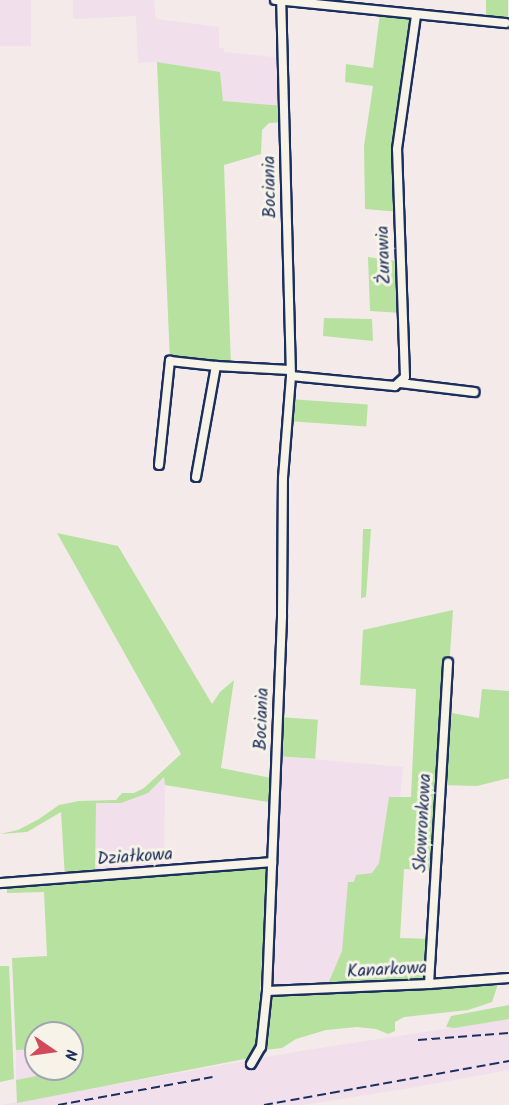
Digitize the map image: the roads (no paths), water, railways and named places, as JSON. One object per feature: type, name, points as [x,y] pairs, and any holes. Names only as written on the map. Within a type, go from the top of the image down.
[{"type":"street","points":[[278,1],[506,24]]},
{"type":"street","name":"Bociania","points":[[250,1064],[261,1047],[267,991],[282,615],[283,478],[290,373],[278,1]]},
{"type":"street","name":"Żurawia","points":[[400,383],[405,377],[397,149],[416,15]]},
{"type":"street","points":[[159,465],[170,361],[395,386],[400,383],[474,392]]},
{"type":"street","points":[[196,477],[216,366]]},
{"type":"street","name":"Skowronkowa","points":[[429,984],[448,663]]},
{"type":"street","name":"Działkowa","points":[[0,883],[272,862]]},
{"type":"street","name":"Kanarkowa","points":[[267,991],[509,978]]},
{"type":"railway","points":[[418,1040],[509,1033]]},
{"type":"railway","points":[[264,1105],[509,1061]]},
{"type":"railway","points":[[58,1105],[212,1077]]}]
